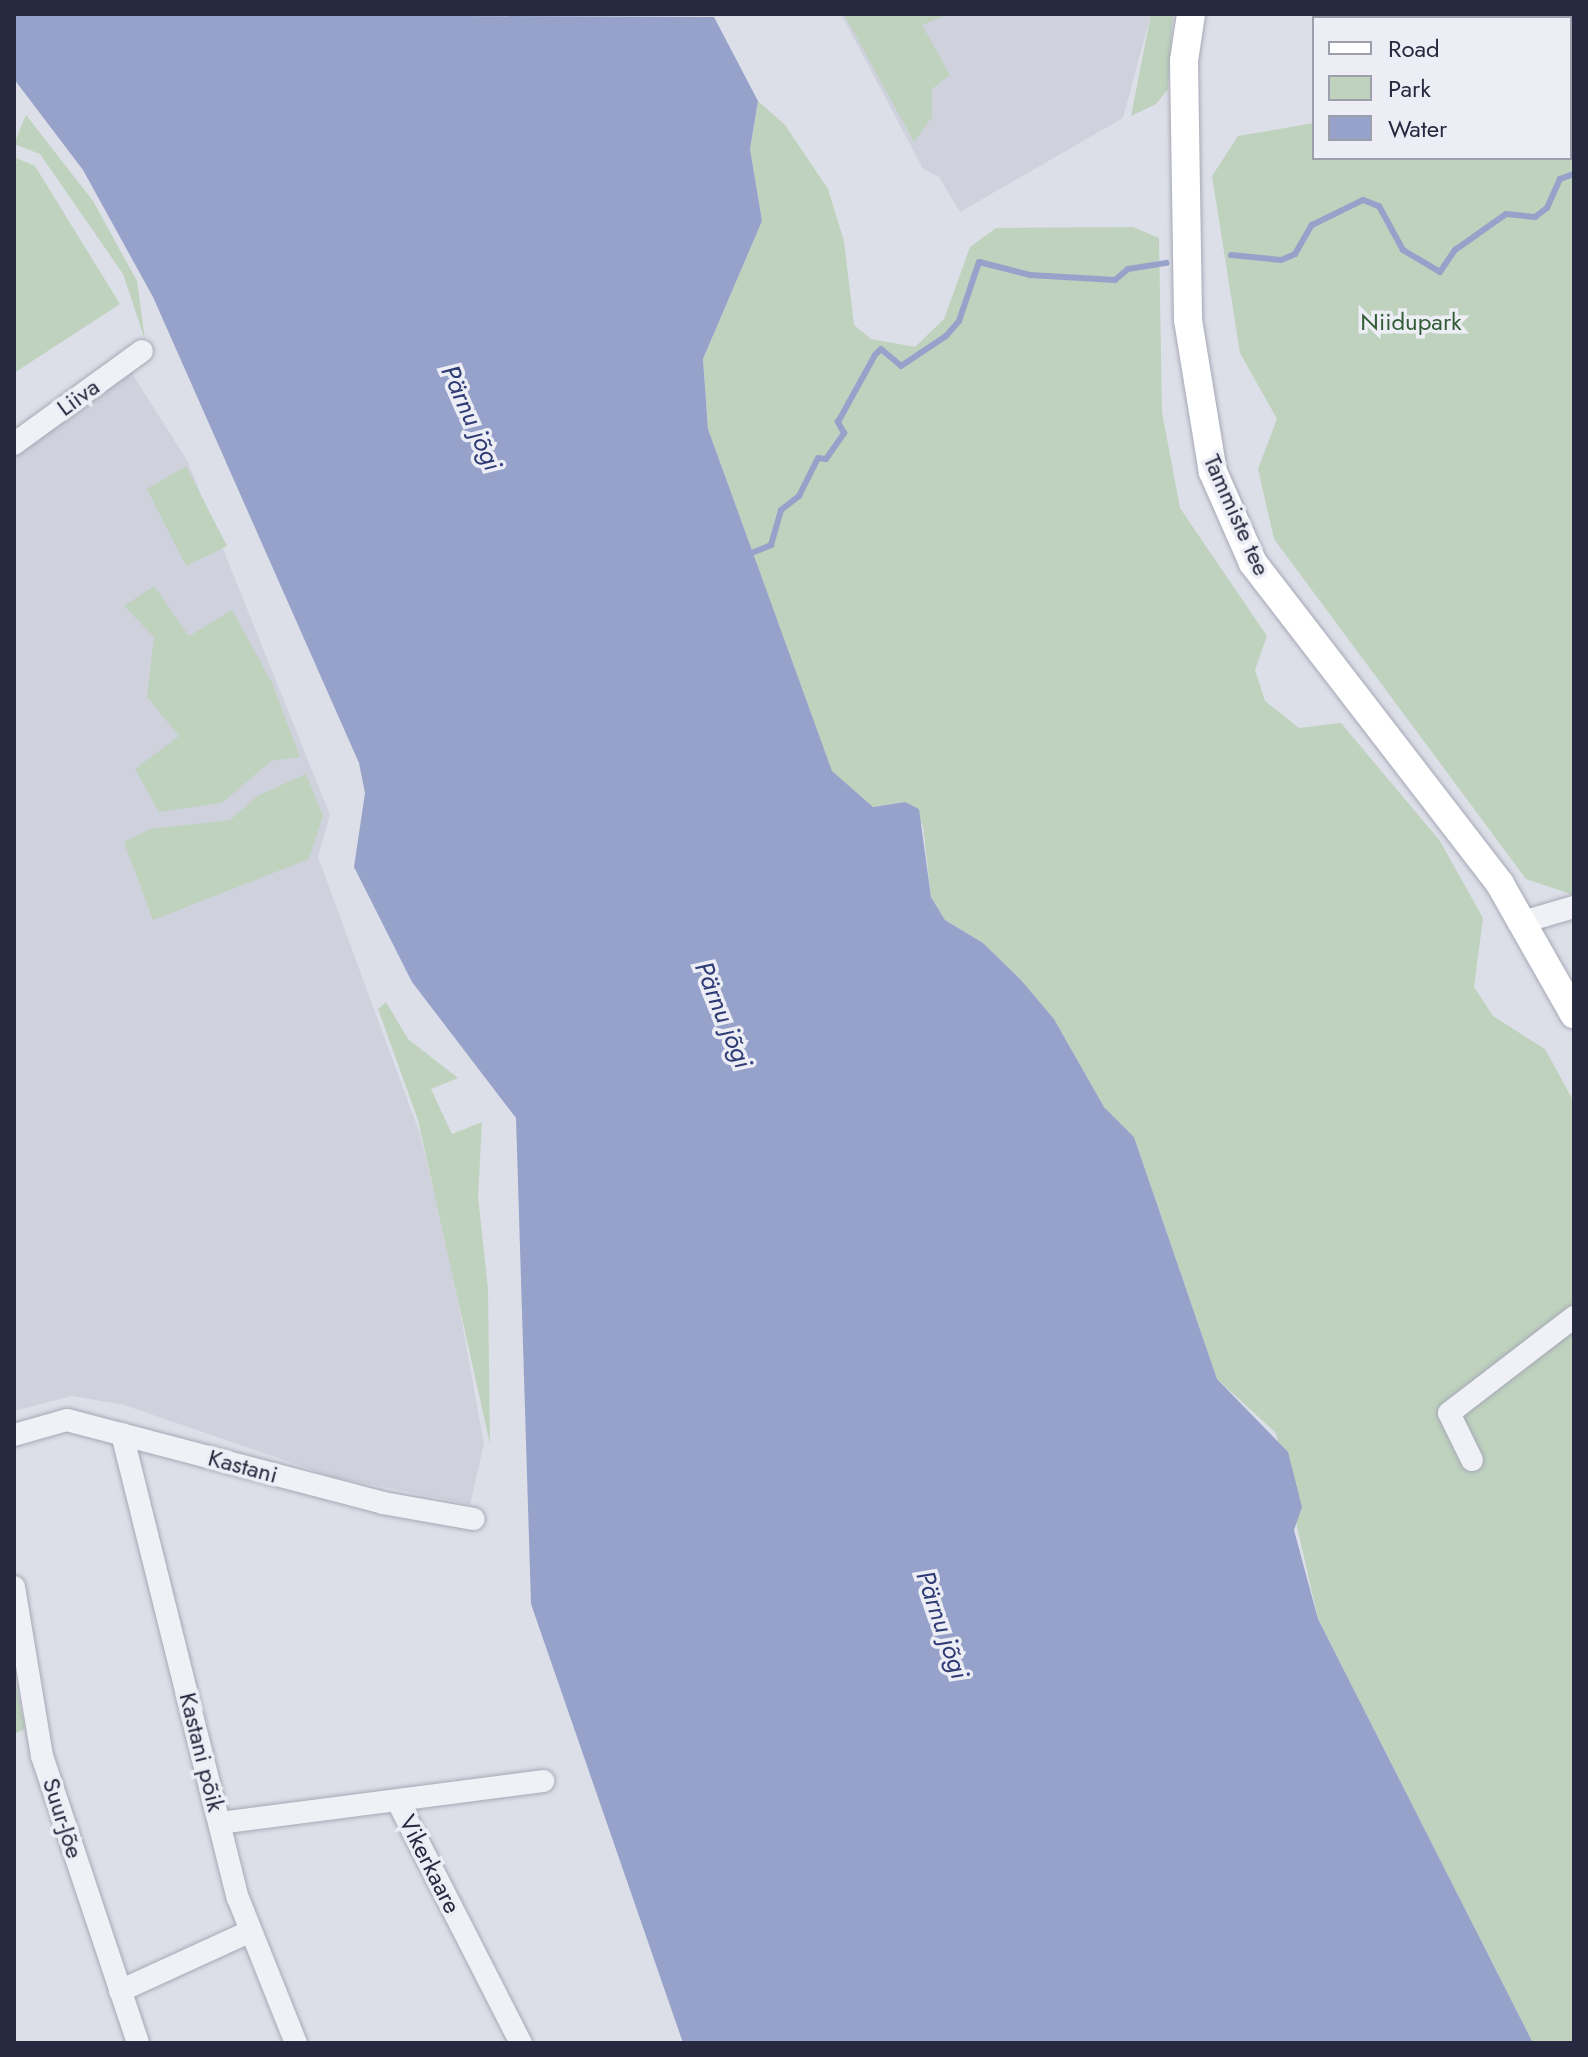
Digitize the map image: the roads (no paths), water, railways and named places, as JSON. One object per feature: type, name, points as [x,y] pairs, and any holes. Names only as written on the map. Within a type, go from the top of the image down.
[{"type":"main road","name":"Tammiste tee","points":[[1191,14],[1184,61],[1188,320],[1213,472],[1262,576],[1526,921],[1574,1014]]},
{"type":"street","name":"Liiva","points":[[14,444],[142,351]]},
{"type":"street","points":[[1526,921],[1574,907]]},
{"type":"street","points":[[1472,1460],[1449,1413],[1574,1317]]},
{"type":"street","name":"Kastani","points":[[14,1435],[67,1420],[383,1503],[474,1519]]},
{"type":"street","name":"Kastani põik","points":[[122,1434],[249,1932],[296,2043]]},
{"type":"street","name":"Suur-Jõe","points":[[14,1587],[42,1756],[138,2043]]},
{"type":"street","points":[[399,1804],[543,1781]]},
{"type":"street","name":"Vikerkaare","points":[[220,1823],[399,1804],[521,2043]]},
{"type":"street","points":[[120,1991],[249,1932]]},
{"type":"water","name":"Pärnu jõgi","points":[[14,14],[714,17],[758,101],[750,149],[762,221],[703,359],[708,429],[832,771],[873,807],[905,802],[919,809],[931,897],[945,920],[983,943],[1021,980],[1054,1019],[1104,1107],[1134,1137],[1217,1379],[1288,1452],[1302,1507],[1294,1530],[1318,1619],[1533,2043],[683,2043],[531,1604],[516,1118],[412,982],[354,867],[365,793],[359,763],[153,297],[83,170],[14,79]]},
{"type":"waterway","points":[[1231,255],[1281,260],[1295,254],[1312,225],[1363,200],[1379,206],[1403,250],[1440,272],[1455,250],[1506,214],[1535,217],[1547,208],[1560,179],[1574,174]]},
{"type":"waterway","points":[[749,554],[771,545],[781,510],[799,496],[818,458],[826,459],[844,433],[838,422],[875,355],[881,349],[901,366],[946,336],[959,321],[979,262],[1030,275],[1115,280],[1128,269],[1167,263]]},
{"type":"park label","name":"Niidupark","points":[[1411,322]]}]
